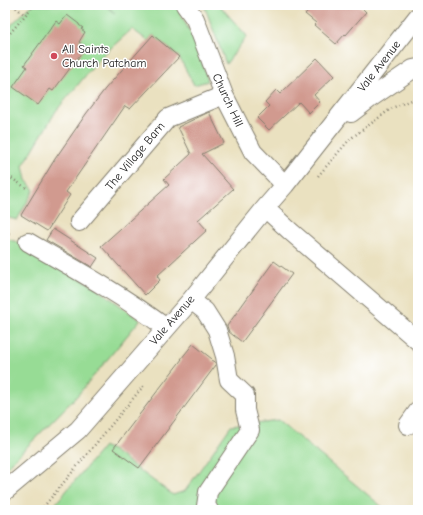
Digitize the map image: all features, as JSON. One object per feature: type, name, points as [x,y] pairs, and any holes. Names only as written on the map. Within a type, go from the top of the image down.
[{"type":"street","name":"Church Hill","points":[[185,5],[195,19],[224,95],[253,152],[285,186]]},
{"type":"street","name":"Vale Avenue","points":[[5,491],[78,430],[191,300],[265,208],[285,186],[418,16]]},
{"type":"street","name":"Vale Avenue","points":[[325,136],[372,96],[413,69],[418,68]]},
{"type":"street","name":"The Village Barn","points":[[78,222],[168,118],[224,95]]},
{"type":"street","points":[[265,208],[418,341]]},
{"type":"street","points":[[28,242],[145,312],[166,328]]},
{"type":"street","points":[[191,300],[205,311],[217,330],[225,356],[229,380],[245,395],[245,410],[250,430],[208,492],[206,506],[209,510]]},
{"type":"path","points":[[13,5],[25,15]]},
{"type":"path","points":[[5,40],[34,5]]},
{"type":"path","points":[[5,174],[28,189]]},
{"type":"green space","points":[[32,5],[105,5],[115,14],[107,5],[176,5],[196,44],[208,81],[194,85],[179,57],[153,35],[148,41],[132,29],[102,56],[56,111],[23,166],[26,180],[34,190],[17,220],[5,217],[5,34],[12,24]]},
{"type":"green space","points":[[204,5],[219,5],[247,36],[226,64]]},
{"type":"green space","points":[[5,238],[17,242],[95,287],[140,320],[77,396],[5,469]]},
{"type":"green space","points":[[278,420],[386,510],[52,510],[104,446],[112,450],[173,495],[185,491],[231,426]]},
{"type":"building","points":[[313,5],[359,5],[366,12],[336,44],[314,25],[316,23],[305,14]]},
{"type":"building","name":"All Saints Church Patcham","points":[[67,15],[83,28],[81,29],[85,32],[79,42],[86,47],[53,91],[50,89],[38,105],[13,87],[27,67],[24,65],[56,21],[60,24]]},
{"type":"building","points":[[153,35],[179,57],[130,109],[125,106],[66,192],[70,195],[47,231],[21,215],[55,159],[86,114],[105,89]]},
{"type":"building","points":[[317,58],[334,76],[314,95],[320,102],[309,113],[299,102],[269,130],[257,118],[269,106],[265,102],[276,90],[280,94]]},
{"type":"building","points":[[209,112],[224,143],[202,154],[233,189],[198,220],[207,230],[157,276],[160,280],[145,295],[101,246],[169,185],[164,179],[191,154],[178,127]]},
{"type":"building","points":[[53,229],[98,258],[92,267],[46,240]]},
{"type":"building","points":[[274,261],[292,274],[242,342],[229,332],[227,326]]},
{"type":"building","points":[[193,344],[212,359],[211,360],[216,363],[216,365],[139,468],[113,449]]},
{"type":"place","name":"All Saints Church Patcham","points":[[54,56]]}]
